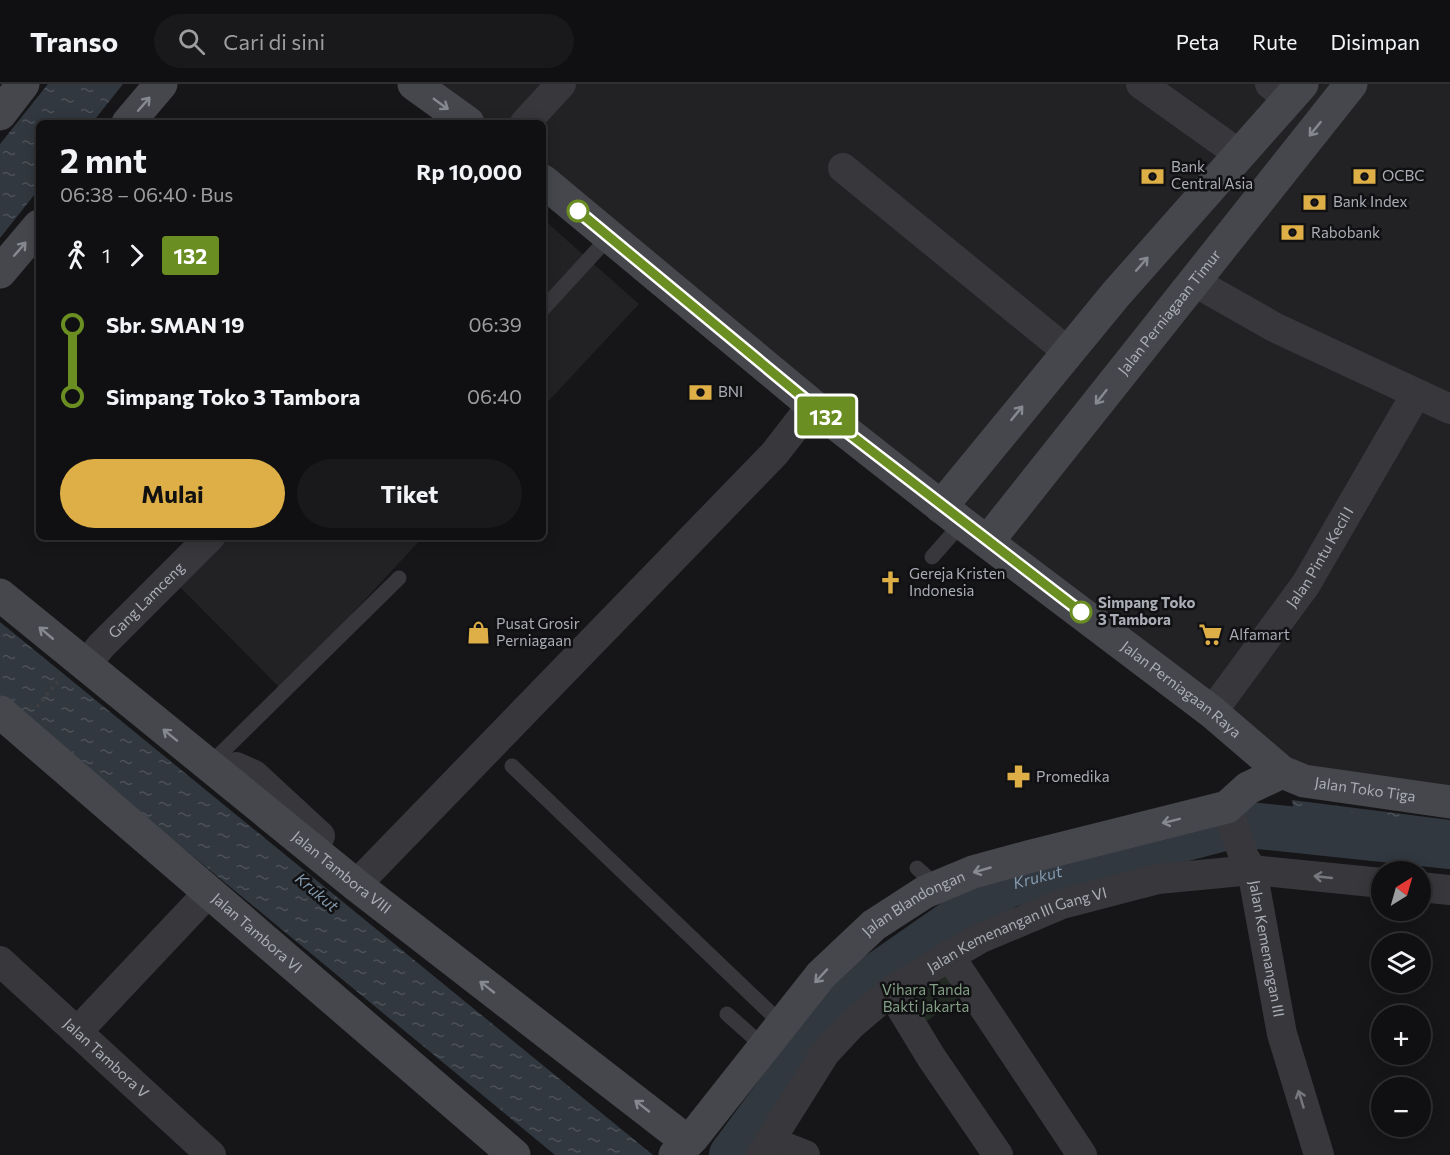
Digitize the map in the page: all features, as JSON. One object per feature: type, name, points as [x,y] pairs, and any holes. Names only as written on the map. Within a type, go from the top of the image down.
[{"type":"street","points":[[0,114],[23,84]]},
{"type":"street","points":[[131,120],[161,84]]},
{"type":"street","points":[[414,84],[464,120]]},
{"type":"street","points":[[528,120],[561,84]]},
{"type":"street","points":[[1141,84],[1239,154]]},
{"type":"street","name":"Jalan Perniagaan Timur","points":[[964,524],[1193,281],[1352,84]]},
{"type":"street","points":[[964,524],[1068,352],[1239,154],[1287,89]]},
{"type":"street","points":[[843,168],[1068,352]]},
{"type":"street","name":"Jalan Perniagaan Raya","points":[[546,187],[812,405],[964,524],[1212,712],[1282,772]]},
{"type":"street","points":[[0,272],[36,230]]},
{"type":"street","points":[[1193,281],[1274,327],[1450,409]]},
{"type":"street","name":"Jalan Pintu Kecil I","points":[[1212,712],[1306,584],[1416,394]]},
{"type":"street","points":[[360,881],[775,453],[812,405]]},
{"type":"street","name":"Gang Lamceng","points":[[75,670],[207,540]]},
{"type":"street","name":"Jalan Tambora VIII","points":[[0,595],[75,670],[214,770],[360,881],[680,1150]]},
{"type":"street","name":"Jalan Tambora VI","points":[[0,712],[514,1155]]},
{"type":"street","points":[[1228,809],[1248,788],[1282,772]]},
{"type":"street","name":"Jalan Toko Tiga","points":[[1282,772],[1304,780],[1450,802]]},
{"type":"street","name":"Jalan Blandongan","points":[[680,1150],[821,975],[928,878],[973,872],[1228,809]]},
{"type":"street","name":"Jalan Kemenangan III","points":[[1228,809],[1248,864],[1282,1034],[1319,1155]]},
{"type":"street","points":[[1248,864],[1371,881]]},
{"type":"street","name":"Jalan Kemenangan III Gang VI","points":[[765,1148],[825,1053],[851,1025],[891,991],[949,956],[979,939],[1062,904],[1158,879],[1248,864]]},
{"type":"street","points":[[1431,888],[1450,890]]},
{"type":"street","points":[[77,1032],[208,893]]},
{"type":"street","points":[[949,956],[1082,1155]]},
{"type":"street","name":"Jalan Tambora V","points":[[0,961],[209,1154]]},
{"type":"street","points":[[891,991],[931,1057],[998,1155]]},
{"type":"street","points":[[765,1148],[805,1155]]},
{"type":"lane","points":[[546,306],[609,237]]},
{"type":"lane","points":[[932,557],[964,524]]},
{"type":"lane","points":[[214,770],[399,578]]},
{"type":"lane","points":[[512,766],[772,1035]]},
{"type":"lane","points":[[727,1014],[772,1035]]},
{"type":"path","points":[[36,709],[75,670]]},
{"type":"shaded area","points":[[420,84],[1450,84],[1450,793],[1293,771],[546,186],[546,120],[464,120]]},
{"type":"shaded area","points":[[546,222],[639,304],[546,404]]},
{"type":"shaded area","points":[[224,540],[420,540],[327,641],[279,687],[180,587]]},
{"type":"green space","name":"Vihara Tanda Bakti Jakarta","points":[[947,965],[967,993],[918,1027],[900,993]]},
{"type":"water","points":[[48,84],[123,84],[94,120],[36,120],[36,193],[0,238],[0,144]]},
{"type":"water","points":[[0,622],[653,1155],[555,1155],[0,697]]},
{"type":"water","points":[[1292,800],[1450,820],[1450,865],[1300,847]]},
{"type":"waterway","name":"Krukut","points":[[732,1155],[852,993],[1007,885],[1239,824],[1450,846]]},
{"type":"bus line","name":"132","points":[[578,211],[812,405],[962,523],[1081,612]]},
{"type":"place","name":"Bank Central Asia","points":[[1153,176]]},
{"type":"place","name":"OCBC","points":[[1364,176]]},
{"type":"place","name":"Bank Index","points":[[1315,202]]},
{"type":"place","name":"Rabobank","points":[[1293,233]]},
{"type":"place","name":"BNI","points":[[700,392]]},
{"type":"place","name":"Gereja Kristen Indonesia","points":[[891,583]]},
{"type":"place","name":"Simpang Toko 3 Tambora","points":[[1081,612]]},
{"type":"place","name":"Pusat Grosir Perniagaan","points":[[478,633]]},
{"type":"place","name":"Alfamart","points":[[1211,635]]},
{"type":"place","name":"Promedika","points":[[1018,777]]}]
